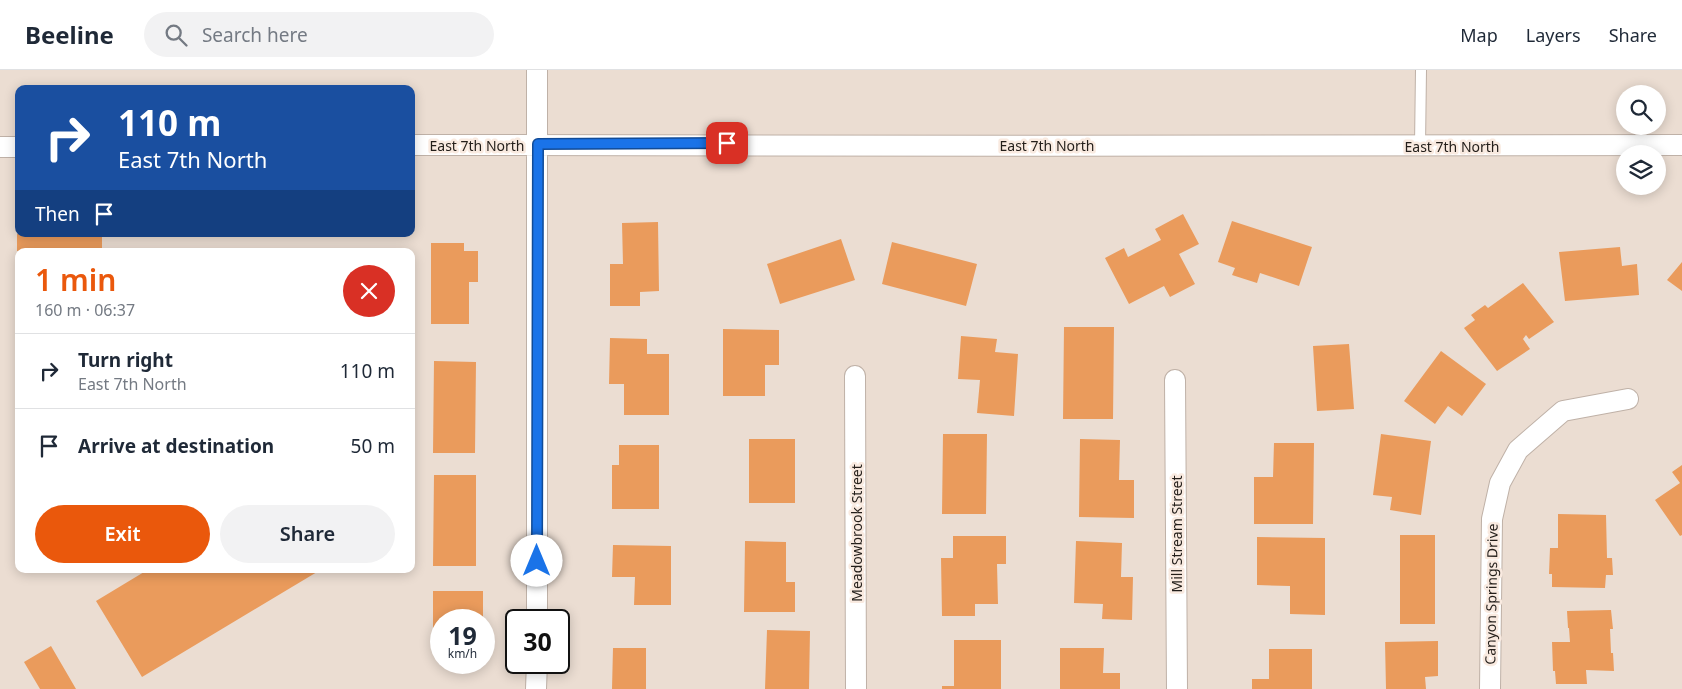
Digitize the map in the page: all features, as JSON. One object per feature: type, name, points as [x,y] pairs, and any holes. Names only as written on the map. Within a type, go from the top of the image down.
[{"type":"street","points":[[537,70],[537,609]]},
{"type":"street","name":"East 7th North","points":[[415,145],[727,143],[1159,146],[1682,145]]},
{"type":"street","points":[[0,147],[15,147]]},
{"type":"street","name":"Meadowbrook Street","points":[[855,376],[856,689]]},
{"type":"street","name":"Mill Stream Street","points":[[1174,380],[1177,689]]},
{"type":"street","name":"Canyon Springs Drive","points":[[1490,689],[1492,519],[1500,483],[1518,450],[1563,411],[1628,399]]},
{"type":"street","points":[[536,689],[537,674]]},
{"type":"lane","points":[[1420,146],[1421,70]]},
{"type":"building","points":[[1183,214],[1199,244],[1179,254],[1195,284],[1170,297],[1164,286],[1129,304],[1105,258],[1124,248],[1128,257],[1161,240],[1155,229]]},
{"type":"building","points":[[1232,221],[1312,247],[1299,286],[1260,273],[1257,283],[1232,275],[1235,268],[1218,262]]},
{"type":"building","points":[[658,222],[659,291],[640,292],[640,306],[610,306],[610,264],[623,264],[622,223]]},
{"type":"building","points":[[17,237],[102,237],[102,248],[17,248]]},
{"type":"building","points":[[841,239],[855,280],[780,304],[767,264]]},
{"type":"building","points":[[892,242],[977,264],[966,306],[882,284]]},
{"type":"building","points":[[431,243],[464,243],[464,251],[478,251],[478,282],[469,282],[469,324],[431,324]]},
{"type":"building","points":[[1620,247],[1622,266],[1637,264],[1639,295],[1565,301],[1559,252]]},
{"type":"building","points":[[1682,262],[1682,291],[1667,280]]},
{"type":"building","points":[[1523,283],[1554,322],[1529,339],[1526,335],[1523,339],[1530,349],[1497,371],[1464,328],[1475,320],[1471,315],[1485,305],[1488,308]]},
{"type":"building","points":[[1064,327],[1114,327],[1113,419],[1063,419]]},
{"type":"building","points":[[723,329],[779,330],[779,365],[765,365],[765,396],[723,396]]},
{"type":"building","points":[[961,336],[997,339],[995,352],[1018,354],[1014,416],[977,413],[980,380],[958,379]]},
{"type":"building","points":[[610,338],[647,339],[647,354],[669,354],[669,415],[624,415],[624,384],[609,384]]},
{"type":"building","points":[[1349,344],[1354,409],[1317,411],[1313,346]]},
{"type":"building","points":[[1441,351],[1486,384],[1462,416],[1448,406],[1435,424],[1404,401]]},
{"type":"building","points":[[434,361],[476,362],[475,453],[433,453]]},
{"type":"building","points":[[943,434],[987,434],[986,514],[942,514]]},
{"type":"building","points":[[1381,434],[1431,441],[1421,515],[1390,510],[1392,497],[1373,495]]},
{"type":"building","points":[[749,439],[795,439],[795,503],[749,503]]},
{"type":"building","points":[[1080,439],[1120,440],[1119,480],[1134,480],[1134,518],[1079,517]]},
{"type":"building","points":[[1274,443],[1314,443],[1313,524],[1254,524],[1254,477],[1273,477]]},
{"type":"building","points":[[619,445],[659,445],[659,509],[612,509],[612,465],[619,465]]},
{"type":"building","points":[[1682,465],[1682,535],[1680,536],[1655,500],[1680,483],[1672,472]]},
{"type":"building","points":[[434,475],[476,475],[476,566],[433,566]]},
{"type":"building","points":[[1558,514],[1606,515],[1607,558],[1612,558],[1613,575],[1606,575],[1605,588],[1552,587],[1552,574],[1549,574],[1550,548],[1558,548]]},
{"type":"building","points":[[1400,535],[1435,535],[1435,624],[1400,624]]},
{"type":"building","points":[[953,536],[1006,536],[1006,564],[997,564],[998,604],[975,604],[975,616],[942,616],[941,558],[953,558]]},
{"type":"building","points":[[1257,537],[1325,538],[1325,615],[1290,614],[1290,586],[1257,585]]},
{"type":"building","points":[[745,541],[786,542],[786,582],[795,582],[795,612],[744,612]]},
{"type":"building","points":[[1076,541],[1122,543],[1121,577],[1133,577],[1132,620],[1102,619],[1103,604],[1074,603]]},
{"type":"building","points":[[613,545],[671,546],[671,605],[634,605],[635,577],[612,577]]},
{"type":"building","points":[[142,573],[315,573],[142,677],[96,601]]},
{"type":"building","points":[[433,591],[483,591],[483,609],[433,609]]},
{"type":"building","points":[[1611,610],[1613,629],[1610,629],[1611,653],[1613,653],[1614,671],[1586,670],[1587,684],[1556,684],[1555,671],[1553,671],[1552,642],[1570,642],[1567,611]]},
{"type":"building","points":[[767,630],[810,631],[809,689],[765,689]]},
{"type":"building","points":[[954,640],[1001,640],[1001,689],[942,689],[942,686],[954,686]]},
{"type":"building","points":[[1438,641],[1438,676],[1425,677],[1426,689],[1386,689],[1385,642]]},
{"type":"building","points":[[51,646],[76,689],[40,689],[24,662]]},
{"type":"building","points":[[613,648],[646,648],[646,689],[612,689]]},
{"type":"building","points":[[1060,648],[1104,648],[1103,673],[1120,673],[1120,689],[1060,689]]},
{"type":"building","points":[[1269,649],[1312,649],[1312,689],[1252,689],[1252,679],[1269,679]]},
{"type":"route","points":[[537,561],[538,144],[727,143]]}]
